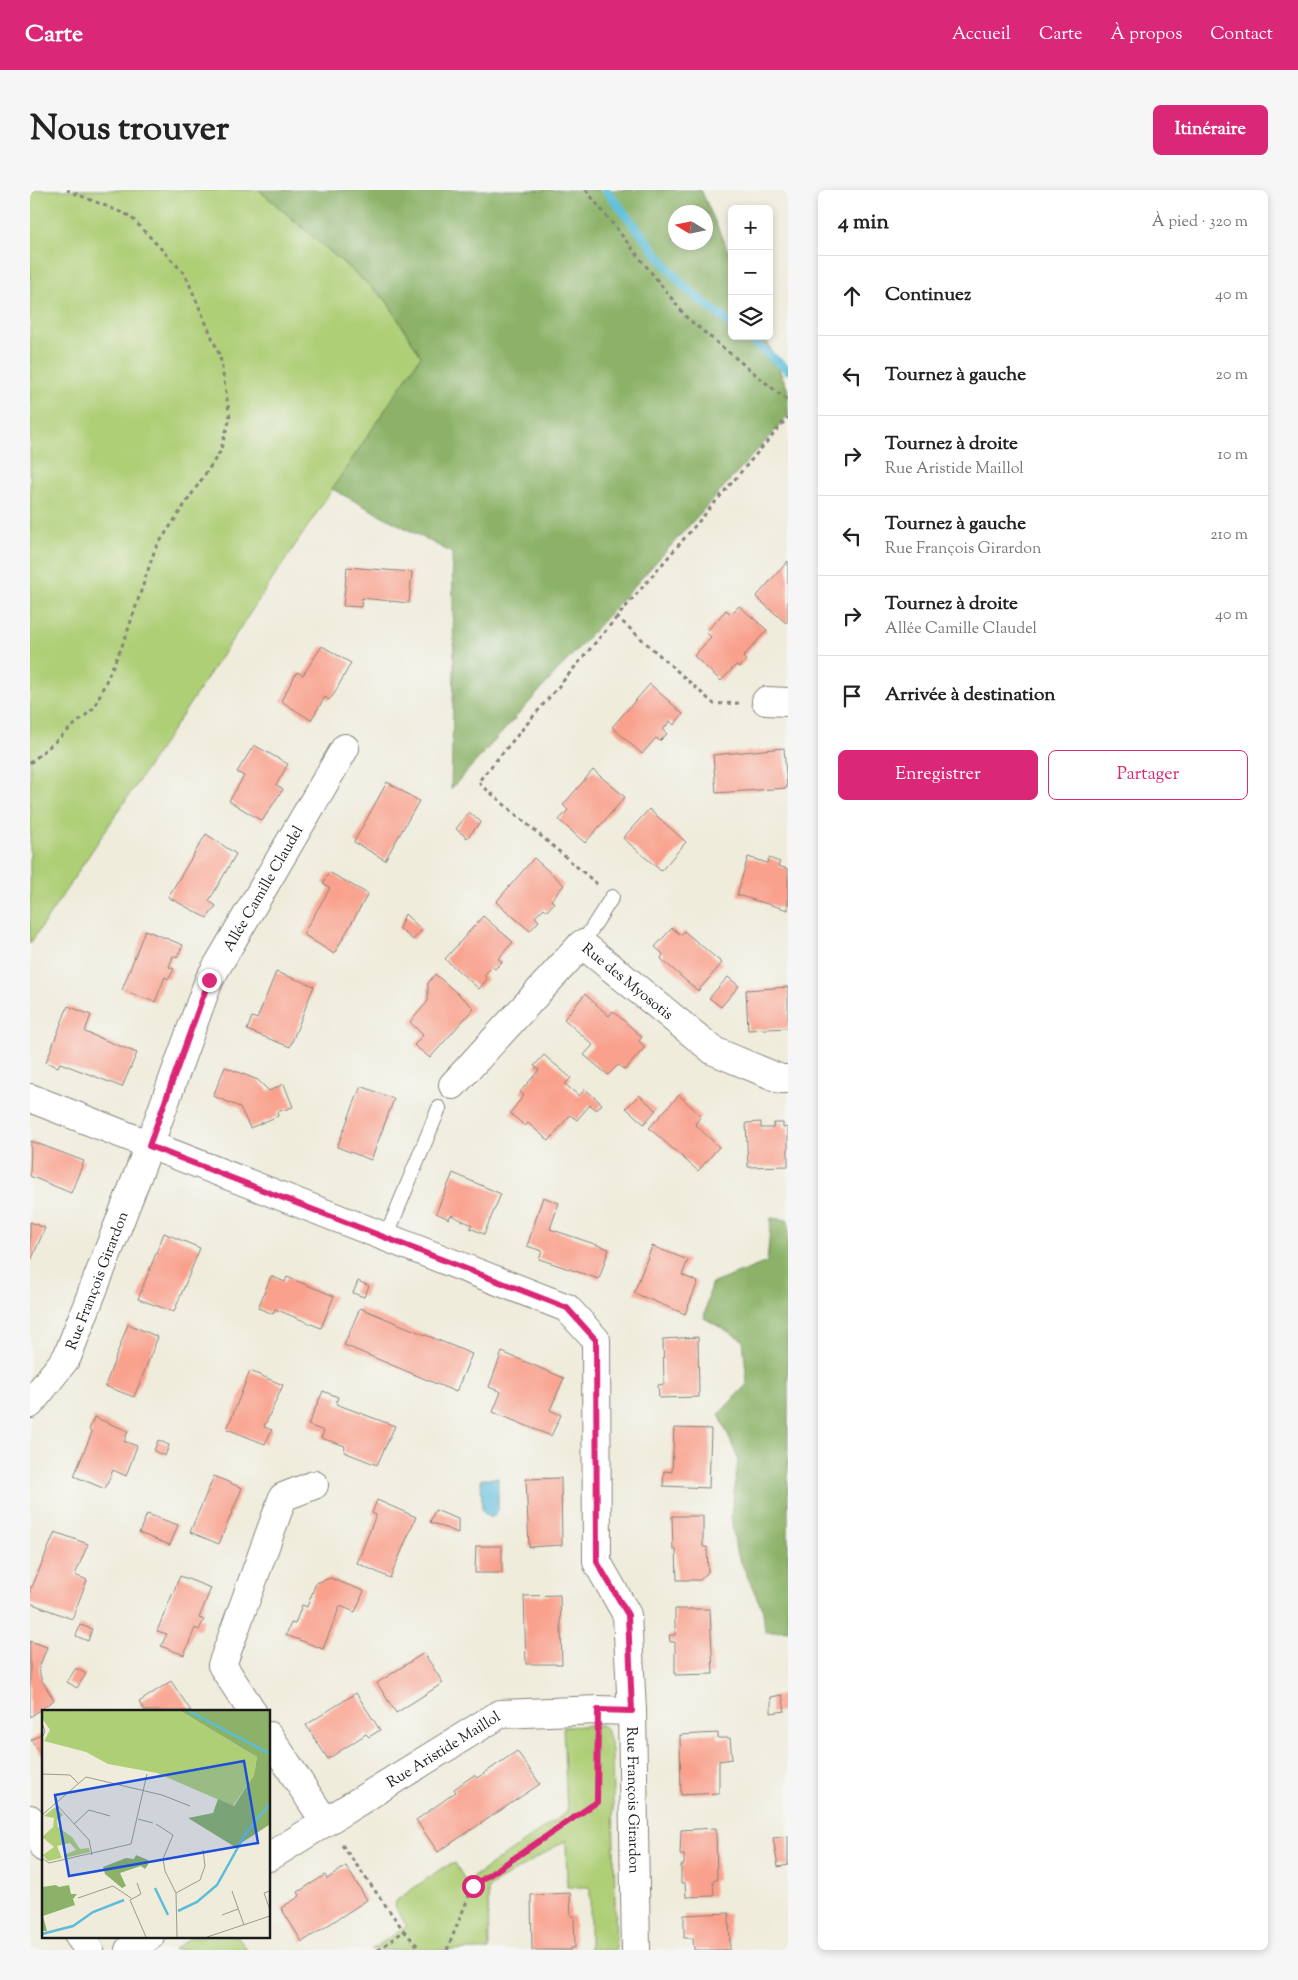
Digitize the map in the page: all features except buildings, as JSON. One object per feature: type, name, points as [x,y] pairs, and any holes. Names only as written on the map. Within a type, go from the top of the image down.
[{"type":"street","name":"Allée Camille Claudel","points":[[149,1146],[209,980],[345,748]]},
{"type":"street","name":"Rue des Myosotis","points":[[453,1085],[582,944],[714,1051],[780,1078],[788,1079]]},
{"type":"street","name":"Rue François Girardon","points":[[30,1098],[567,1308],[596,1340],[597,1562],[628,1615],[632,1711],[636,1950]]},
{"type":"street","name":"Rue François Girardon","points":[[30,1404],[67,1357],[149,1146]]},
{"type":"street","points":[[251,1710],[222,1665],[283,1497],[314,1485]]},
{"type":"street","name":"Rue Aristide Maillol","points":[[270,1856],[500,1714],[598,1710],[632,1711]]},
{"type":"street","points":[[270,1738],[325,1822]]},
{"type":"street","points":[[30,1819],[42,1839]]},
{"type":"street","points":[[80,1938],[89,1950]]},
{"type":"street","points":[[129,1950],[147,1938]]},
{"type":"lane","points":[[582,944],[612,897]]},
{"type":"lane","points":[[386,1238],[439,1108]]},
{"type":"path","points":[[30,763],[94,708],[125,639],[155,549],[220,452],[230,418],[220,356],[185,274],[130,216],[67,190]]},
{"type":"path","points":[[586,190],[687,318],[788,402]]},
{"type":"path","points":[[612,897],[478,782],[788,417]]},
{"type":"path","points":[[617,617],[714,704],[777,701]]},
{"type":"path","points":[[448,1950],[473,1886],[597,1802],[598,1710]]},
{"type":"path","points":[[325,1822],[404,1931],[421,1950]]},
{"type":"path","points":[[378,1950],[404,1931]]},
{"type":"green space","points":[[30,190],[259,190],[386,300],[421,356],[30,944]]},
{"type":"green space","points":[[259,190],[701,190],[708,205],[668,205],[668,250],[713,250],[713,217],[728,251],[728,340],[767,340],[788,390],[788,416],[451,789],[454,666],[452,553],[332,489],[421,356],[386,300]]},
{"type":"green space","points":[[771,1218],[788,1220],[788,1630],[765,1632],[763,1611],[736,1551],[731,1517],[738,1459],[719,1414],[747,1384],[743,1340],[704,1318],[711,1284],[767,1262]]},
{"type":"green space","points":[[602,1725],[606,1729],[612,1750],[616,1950],[590,1950],[590,1887],[567,1887],[566,1840],[488,1888],[489,1950],[371,1950],[407,1926],[394,1906],[397,1900],[442,1868],[455,1863],[466,1882],[567,1812],[563,1727]]},
{"type":"green space","points":[[189,1938],[239,1938],[247,1950],[173,1950]]},
{"type":"water","points":[[498,1478],[498,1510],[493,1517],[488,1517],[482,1511],[481,1479]]},
{"type":"waterway","points":[[606,190],[683,286],[728,322]]},
{"type":"waterway","points":[[751,340],[788,370]]},
{"type":"route","points":[[209,980],[149,1146],[567,1308],[596,1340],[597,1562],[628,1615],[632,1711],[598,1710],[597,1802],[473,1886]]}]
